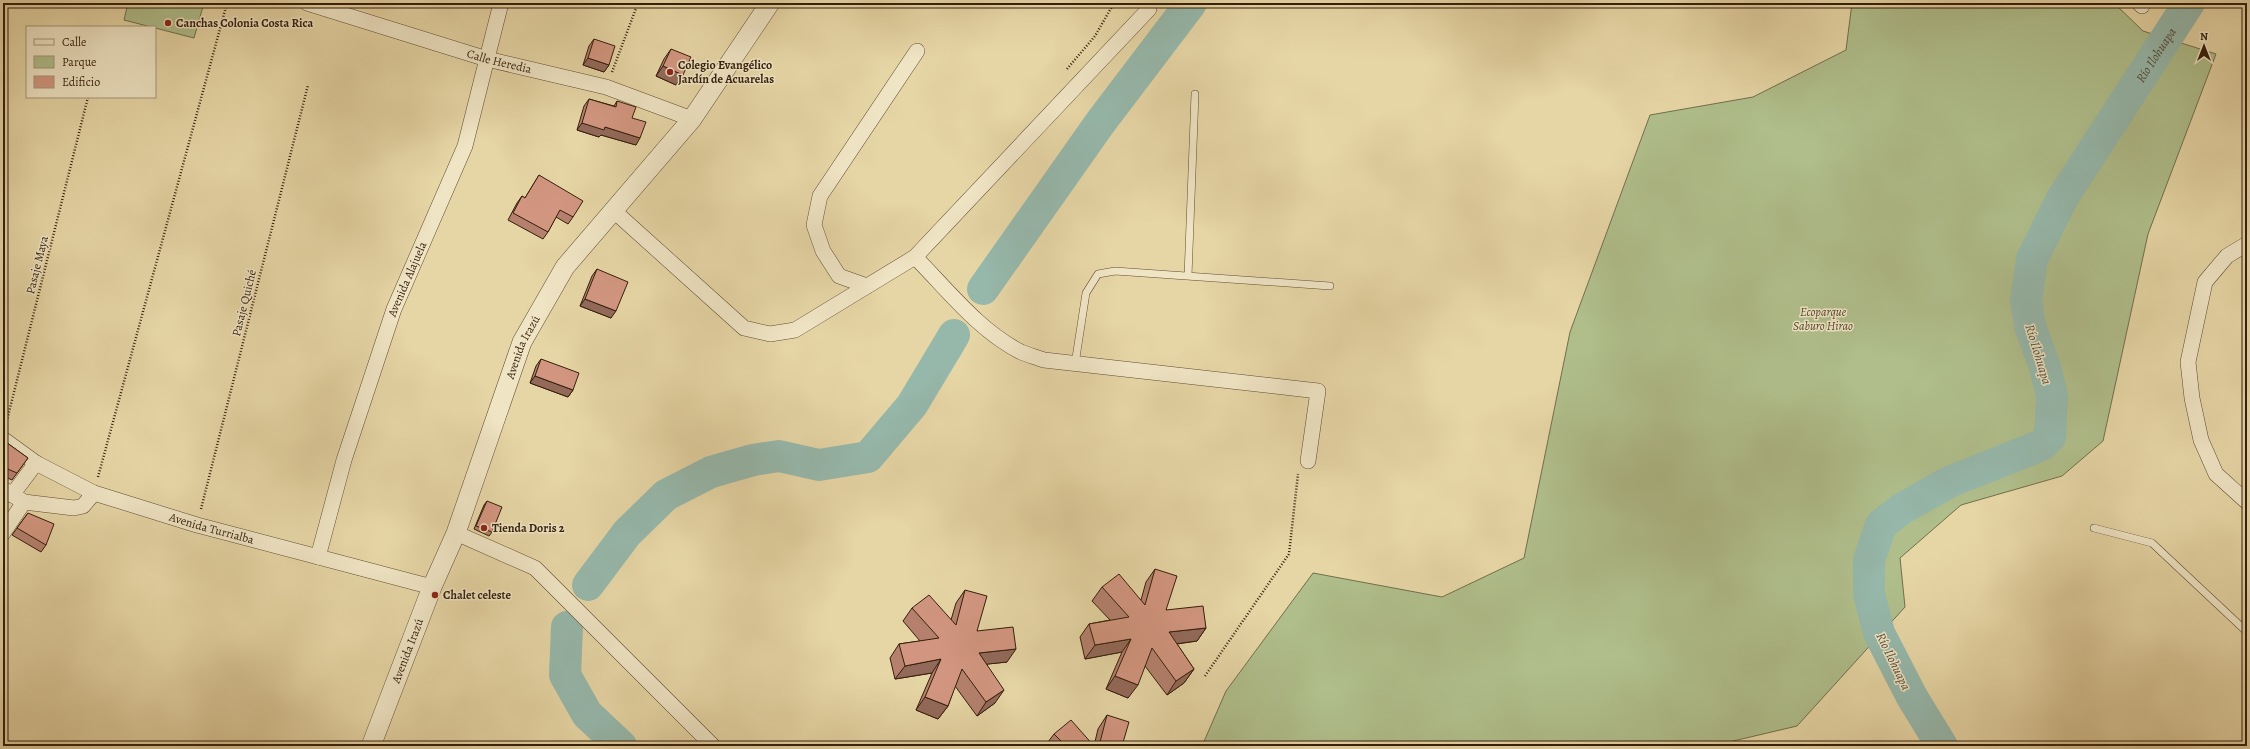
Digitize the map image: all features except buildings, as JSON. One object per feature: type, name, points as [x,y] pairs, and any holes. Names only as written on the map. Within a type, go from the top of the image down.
[{"type":"street","name":"Calle Heredia","points":[[307,3],[487,59],[606,87],[692,119]]},
{"type":"street","name":"Avenida Alajuela","points":[[318,557],[344,460],[394,309],[465,146],[501,3]]},
{"type":"street","name":"Avenida Irazú","points":[[371,746],[432,587],[456,533],[522,342],[565,267],[692,119],[770,3]]},
{"type":"street","points":[[614,211],[744,328],[770,334],[795,330],[915,257],[1149,9]]},
{"type":"street","points":[[867,286],[839,276],[823,251],[814,224],[820,196],[917,51]]},
{"type":"street","points":[[2247,244],[2226,256],[2205,282],[2188,362],[2192,398],[2201,440],[2216,474],[2247,502]]},
{"type":"street","points":[[915,257],[976,318],[996,335],[1026,354],[1044,360],[1318,391],[1308,461]]},
{"type":"street","name":"Avenida Turrialba","points":[[4,434],[36,463],[94,493],[197,525],[432,587]]},
{"type":"street","points":[[3,533],[13,495],[36,463]]},
{"type":"street","points":[[13,495],[74,508],[83,506],[94,493]]},
{"type":"street","points":[[456,533],[535,568],[713,746]]},
{"type":"lane","points":[[1188,276],[1195,94]]},
{"type":"lane","points":[[1075,364],[1086,293],[1098,274],[1115,271],[1330,286]]},
{"type":"lane","points":[[2094,528],[2152,543],[2247,632]]},
{"type":"path","points":[[94,493],[227,3]]},
{"type":"path","points":[[606,87],[638,3]]},
{"type":"path","name":"Pasaje Quiché","points":[[197,525],[308,85]]},
{"type":"path","name":"Pasaje Maya","points":[[4,434],[88,98]]},
{"type":"path","points":[[1205,676],[1289,554],[1299,472],[1308,461]]},
{"type":"green space","name":"Canchas Colonia Costa Rica","points":[[128,3],[204,3],[194,38],[156,28],[156,26],[147,26],[124,20]]},
{"type":"green space","name":"Ecoparque Saburo Hirao","points":[[1852,3],[2114,3],[2143,31],[2216,54],[2148,234],[2103,441],[2062,476],[1961,505],[1900,558],[1905,607],[1797,726],[1712,746],[1202,746],[1226,691],[1313,573],[1442,597],[1524,558],[1570,332],[1650,115],[1753,97],[1846,50]]},
{"type":"waterway","points":[[983,289],[1100,123],[1191,3]]},
{"type":"waterway","name":"Río Ilohuapa","points":[[1942,746],[1912,697],[1879,633],[1869,594],[1869,560],[1881,525],[1900,510],[1949,482],[2042,445],[2050,437],[2052,396],[2045,367],[2030,326],[2026,300],[2032,259],[2063,197],[2189,3]]},
{"type":"waterway","points":[[588,585],[627,533],[666,495],[711,472],[753,460],[779,456],[819,465],[868,457],[912,405],[954,335]]},
{"type":"waterway","points":[[567,627],[565,675],[587,714],[621,746]]},
{"type":"place","name":"Canchas Colonia Costa Rica","points":[[168,23]]},
{"type":"place","name":"Colegio Evangélico Jardín de Acuarelas","points":[[670,72]]},
{"type":"place","name":"Tienda Doris 2","points":[[484,528]]},
{"type":"place","name":"Chalet celeste","points":[[435,595]]}]
